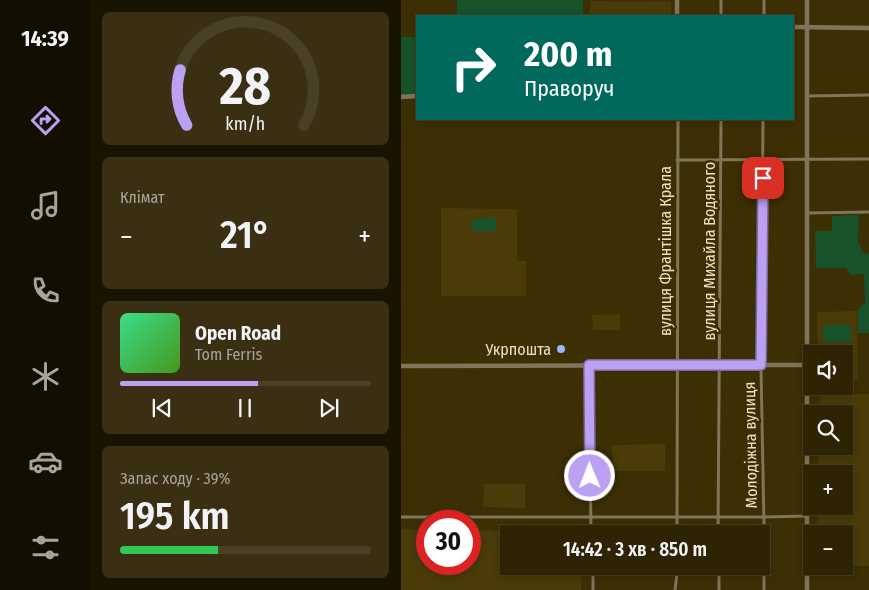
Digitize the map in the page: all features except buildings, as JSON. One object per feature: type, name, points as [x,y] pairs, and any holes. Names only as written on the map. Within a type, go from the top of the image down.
[{"type":"street","points":[[677,0],[677,15]]},
{"type":"street","points":[[721,0],[721,15]]},
{"type":"street","points":[[763,15],[764,0]]},
{"type":"street","points":[[807,0],[807,345]]},
{"type":"street","points":[[794,28],[869,28]]},
{"type":"street","points":[[807,96],[869,95]]},
{"type":"street","points":[[401,97],[416,96]]},
{"type":"street","name":"вулиця Франтішка Крала","points":[[677,525],[678,120]]},
{"type":"street","name":"вулиця Михайла Водяного","points":[[718,525],[721,120]]},
{"type":"street","name":"Молодіжна вулиця","points":[[763,120],[761,365],[764,590]]},
{"type":"street","points":[[677,160],[869,159]]},
{"type":"street","points":[[808,213],[869,212]]},
{"type":"street","points":[[589,365],[591,525]]},
{"type":"street","points":[[401,366],[803,365]]},
{"type":"street","points":[[807,395],[807,590]]},
{"type":"street","points":[[401,517],[807,516]]},
{"type":"street","points":[[593,575],[593,590]]},
{"type":"street","points":[[675,590],[677,575]]},
{"type":"street","points":[[719,575],[719,590]]},
{"type":"shaded area","points":[[590,1],[671,2],[671,15],[590,15]]},
{"type":"shaded area","points":[[441,208],[517,209],[517,261],[526,261],[526,296],[441,296]]},
{"type":"shaded area","points":[[857,311],[858,380],[853,380],[853,345],[818,345],[817,312]]},
{"type":"shaded area","points":[[620,314],[620,330],[593,330],[592,315]]},
{"type":"shaded area","points":[[869,394],[869,566],[853,566],[853,525],[817,525],[817,515],[853,515],[853,465],[818,465],[819,455],[853,455],[853,405],[819,405],[820,395]]},
{"type":"shaded area","points":[[665,444],[665,471],[613,471],[612,445]]},
{"type":"shaded area","points":[[484,484],[525,484],[525,508],[483,507]]},
{"type":"shaded area","points":[[401,529],[416,530],[416,575],[481,575],[481,530],[500,531],[500,575],[581,575],[581,590],[401,590]]},
{"type":"green space","points":[[583,0],[583,15],[457,15],[457,1]]},
{"type":"green space","points":[[401,37],[416,37],[416,96],[401,97]]},
{"type":"green space","points":[[859,215],[858,243],[864,253],[869,254],[869,333],[858,333],[858,309],[865,303],[864,274],[850,275],[846,268],[816,268],[815,231],[832,231],[832,216]]},
{"type":"green space","points":[[496,218],[497,231],[472,231],[472,219]]},
{"type":"green space","points":[[823,325],[851,325],[851,342],[823,342]]},
{"type":"place","name":"Укрпошта","points":[[561,349]]},
{"type":"route","points":[[590,476],[589,365],[761,365],[763,178]]}]
